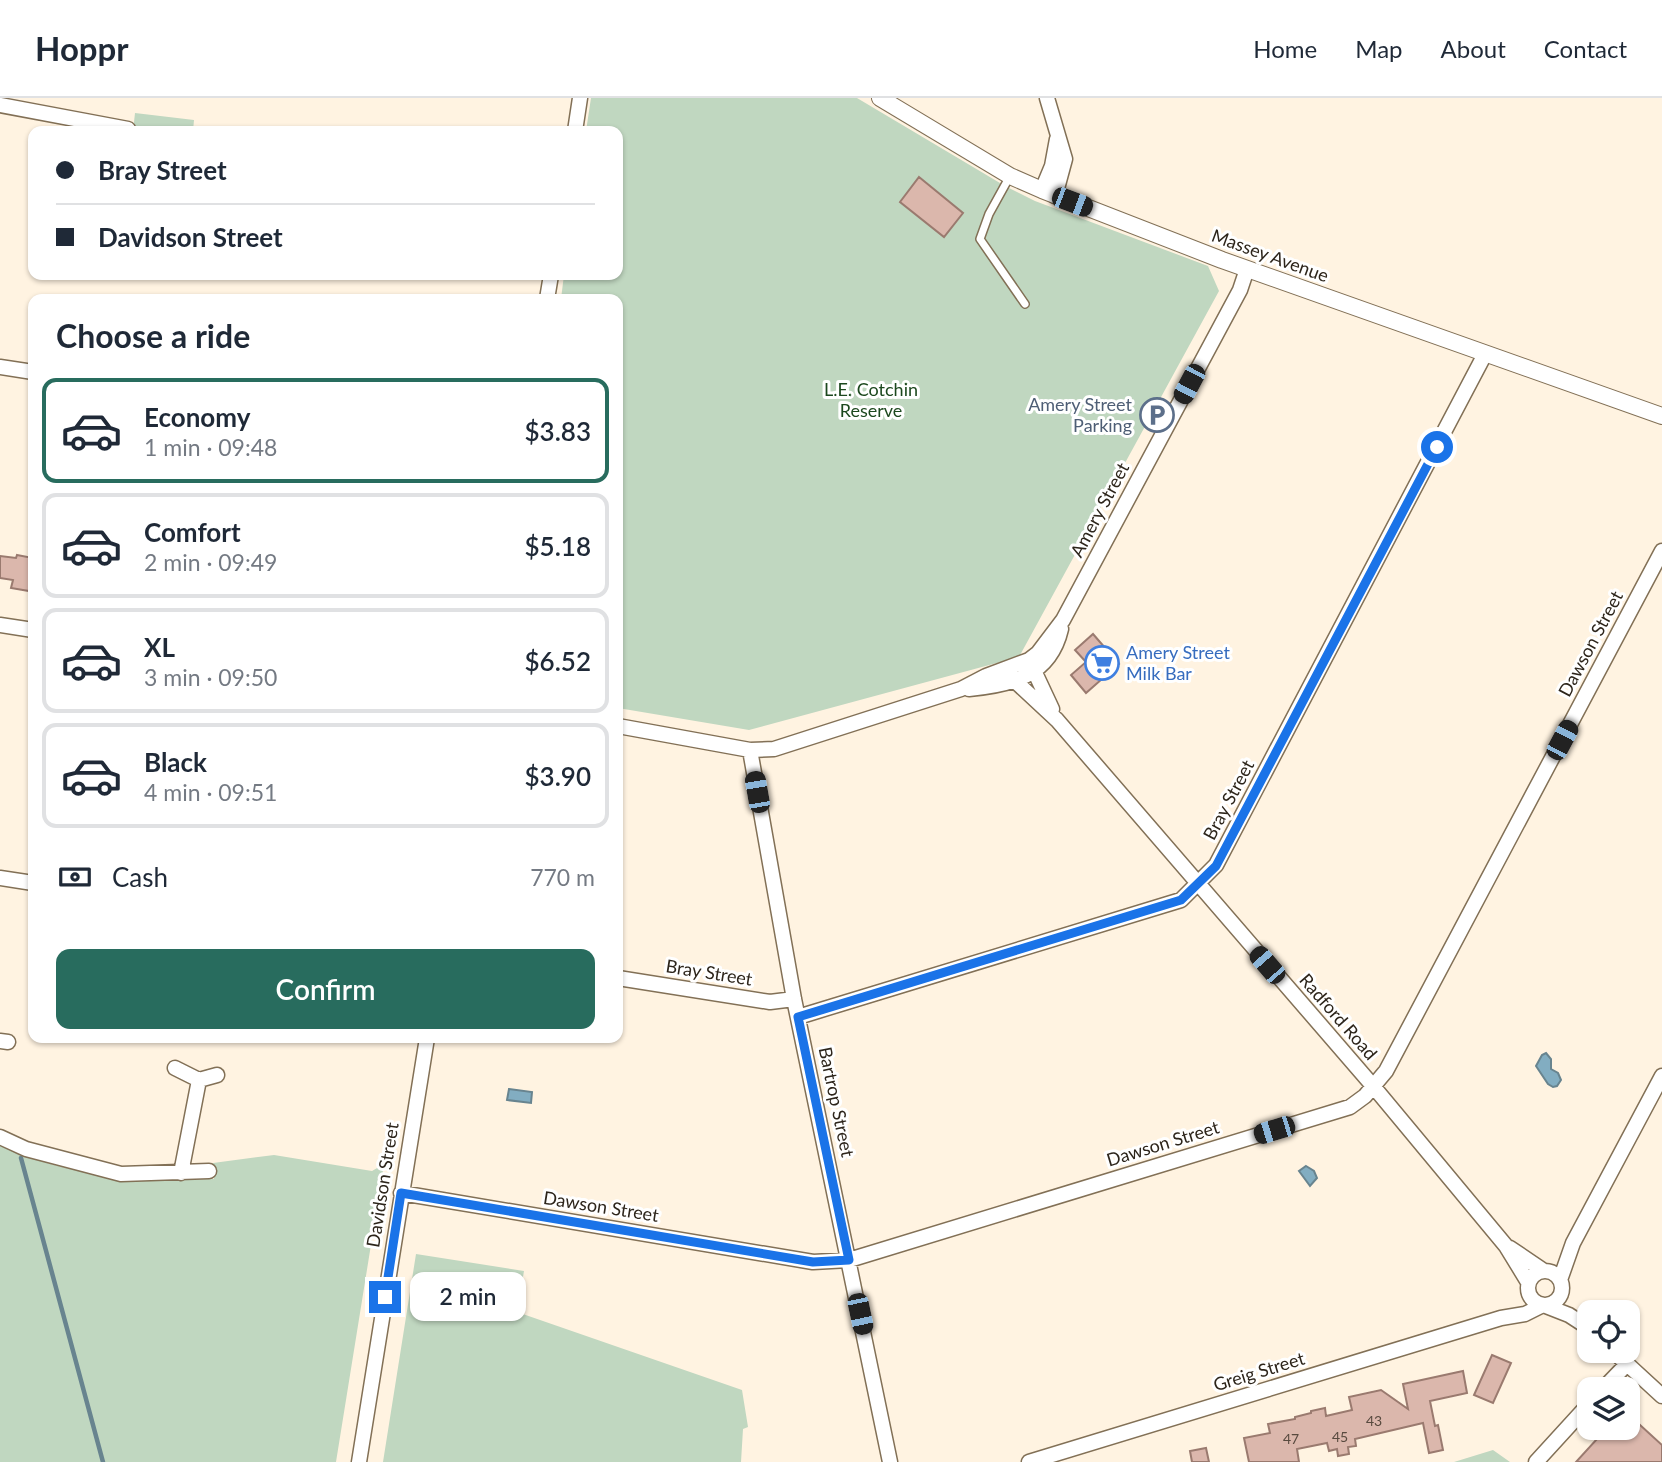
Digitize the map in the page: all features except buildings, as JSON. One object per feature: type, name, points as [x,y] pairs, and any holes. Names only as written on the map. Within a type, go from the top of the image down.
[{"type":"street","points":[[576,126],[580,98]]},
{"type":"street","name":"Massey Avenue","points":[[880,98],[1010,176],[1049,193],[1247,269],[1662,416]]},
{"type":"street","points":[[1047,98],[1065,165],[1049,193]]},
{"type":"street","points":[[0,105],[112,126]]},
{"type":"street","name":"Amery Street","points":[[623,727],[750,750],[774,749],[961,690],[986,676],[1010,675],[1032,666],[1038,653],[1063,620],[1240,290],[1247,269]]},
{"type":"street","name":"Bray Street","points":[[798,1017],[1181,900],[1216,866],[1485,354]]},
{"type":"street","points":[[0,367],[28,371]]},
{"type":"street","name":"Dawson Street","points":[[401,1193],[813,1262],[849,1260],[1350,1107],[1365,1096],[1386,1071],[1662,551]]},
{"type":"street","points":[[0,625],[28,630]]},
{"type":"street","name":"Radford Road","points":[[1032,666],[1057,720]]},
{"type":"street","name":"Radford Road","points":[[1010,675],[1057,720],[1373,1086],[1506,1246],[1528,1287]]},
{"type":"street","name":"Bartrop Street","points":[[750,750],[794,999],[890,1462]]},
{"type":"street","points":[[0,878],[28,882]]},
{"type":"street","name":"Bray Street","points":[[623,979],[770,1002],[794,999]]},
{"type":"street","name":"Davidson Street","points":[[359,1462],[426,1043]]},
{"type":"street","points":[[175,1068],[199,1080],[217,1075]]},
{"type":"street","points":[[1554,1279],[1535,1274],[1528,1287],[1533,1301],[1544,1306],[1556,1302],[1554,1279],[1662,1076]]},
{"type":"street","points":[[181,1173],[199,1080]]},
{"type":"street","points":[[0,1137],[26,1149],[121,1174],[209,1171]]},
{"type":"street","name":"Radford Road","points":[[1506,1246],[1554,1279],[1577,1311]]},
{"type":"street","name":"Greig Street","points":[[1501,1318],[1520,1303],[1528,1287]]},
{"type":"street","name":"Radford Road","points":[[1544,1306],[1577,1320]]},
{"type":"street","name":"Greig Street","points":[[1029,1462],[1501,1318],[1525,1314],[1544,1306]]},
{"type":"street","points":[[1614,1377],[1627,1364],[1662,1396]]},
{"type":"street","points":[[1536,1462],[1577,1417]]},
{"type":"lane","points":[[1010,176],[989,214],[980,239],[1025,304]]},
{"type":"green space","name":"L.E. Cotchin Reserve","points":[[591,98],[857,98],[1035,201],[1208,266],[1219,291],[1019,657],[749,730],[623,709],[623,294],[562,294],[563,280],[623,280],[623,126],[587,126]]},
{"type":"green space","points":[[135,113],[194,120],[193,126],[134,126]]},
{"type":"green space","points":[[0,1145],[51,1164],[132,1178],[214,1179],[213,1163],[274,1155],[372,1171],[384,1164],[336,1462],[0,1462]]},
{"type":"green space","points":[[416,1254],[524,1271],[517,1312],[742,1390],[748,1427],[743,1429],[741,1462],[383,1462]]},
{"type":"green space","points":[[1493,1450],[1510,1462],[1454,1462]]},
{"type":"water","points":[[1546,1053],[1551,1059],[1551,1069],[1558,1073],[1561,1080],[1557,1086],[1548,1084],[1536,1066]]},
{"type":"water","points":[[509,1089],[532,1092],[531,1103],[507,1100]]},
{"type":"water","points":[[1306,1166],[1314,1171],[1317,1178],[1310,1186],[1299,1171]]},
{"type":"waterway","points":[[21,1158],[103,1462]]},
{"type":"place","name":"Amery Street Parking","points":[[1157,415]]},
{"type":"place","name":"Amery Street Milk Bar","points":[[1102,663]]},
{"type":"route","points":[[385,1297],[401,1193],[813,1262],[849,1260],[798,1017],[1181,900],[1216,866],[1437,447]]}]
